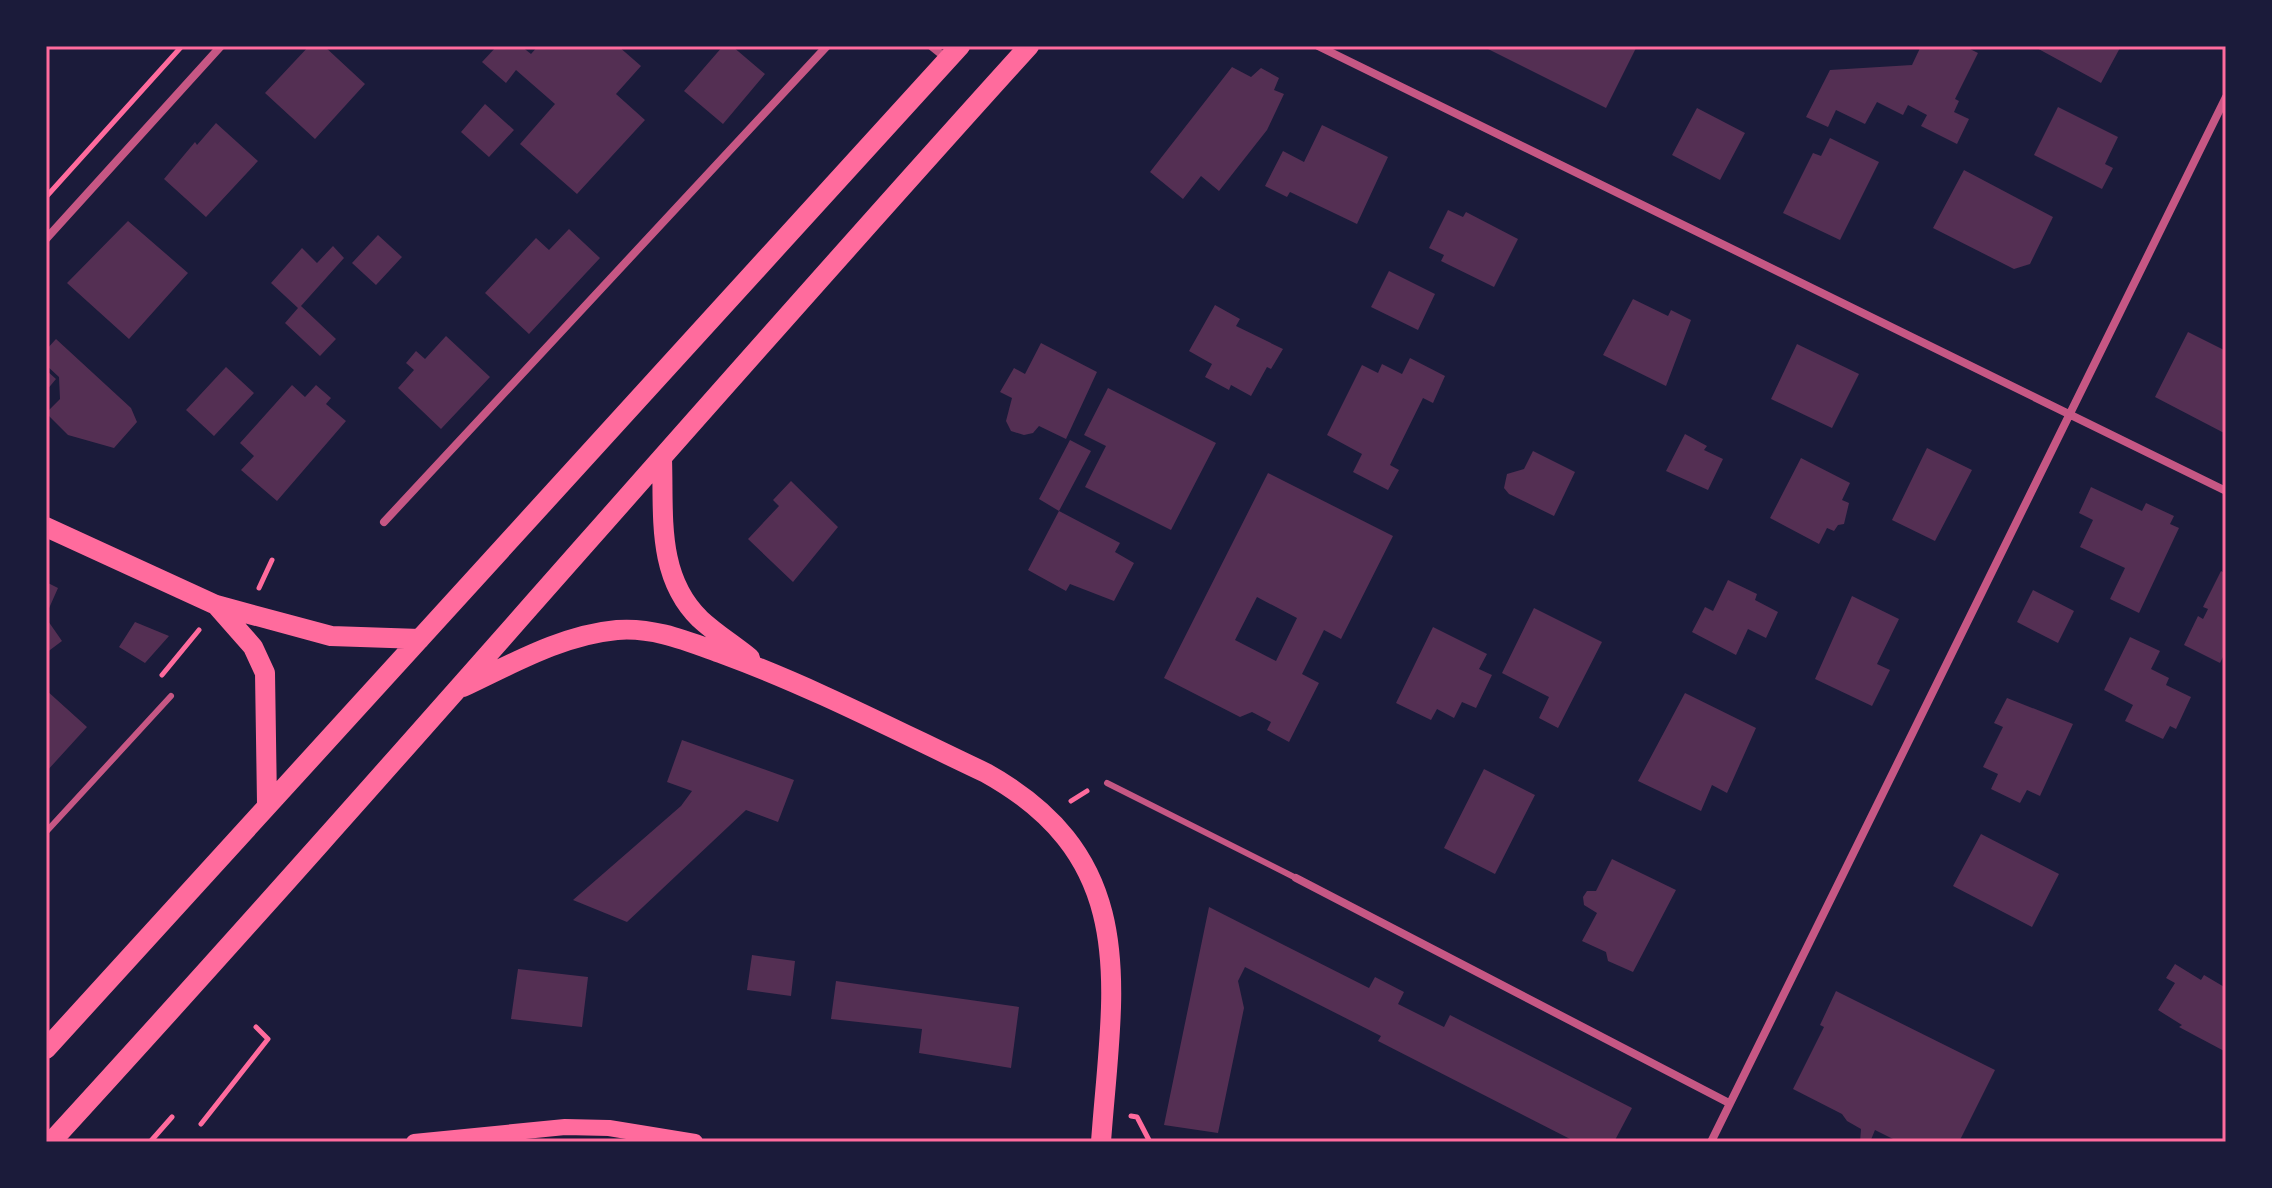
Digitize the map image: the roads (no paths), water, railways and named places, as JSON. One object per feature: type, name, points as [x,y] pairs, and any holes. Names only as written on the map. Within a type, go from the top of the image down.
[{"type":"main road","points":[[51,1142],[662,459],[759,343],[1029,46]]},
{"type":"main road","points":[[46,1049],[267,803],[954,53]]},
{"type":"main road","points":[[662,459],[664,543],[682,597],[701,619],[766,670]]},
{"type":"main road","points":[[46,527],[216,605],[331,636],[420,639]]},
{"type":"main road","points":[[216,605],[253,647],[265,673],[267,803]]},
{"type":"main road","points":[[455,690],[566,641],[619,630],[670,635],[766,670],[1006,784],[1055,827],[1084,863],[1107,918],[1113,993],[1101,1142]]},
{"type":"main road","points":[[414,1142],[565,1127],[609,1128],[695,1142]]},
{"type":"street","points":[[46,239],[221,46]]},
{"type":"street","points":[[384,522],[827,46]]},
{"type":"street","points":[[931,46],[954,53]]},
{"type":"street","points":[[1318,46],[2226,491]]},
{"type":"street","points":[[1711,1142],[2226,97]]},
{"type":"street","points":[[1296,878],[1729,1103]]},
{"type":"lane","points":[[46,832],[171,696]]},
{"type":"lane","points":[[1107,783],[1296,878]]}]
